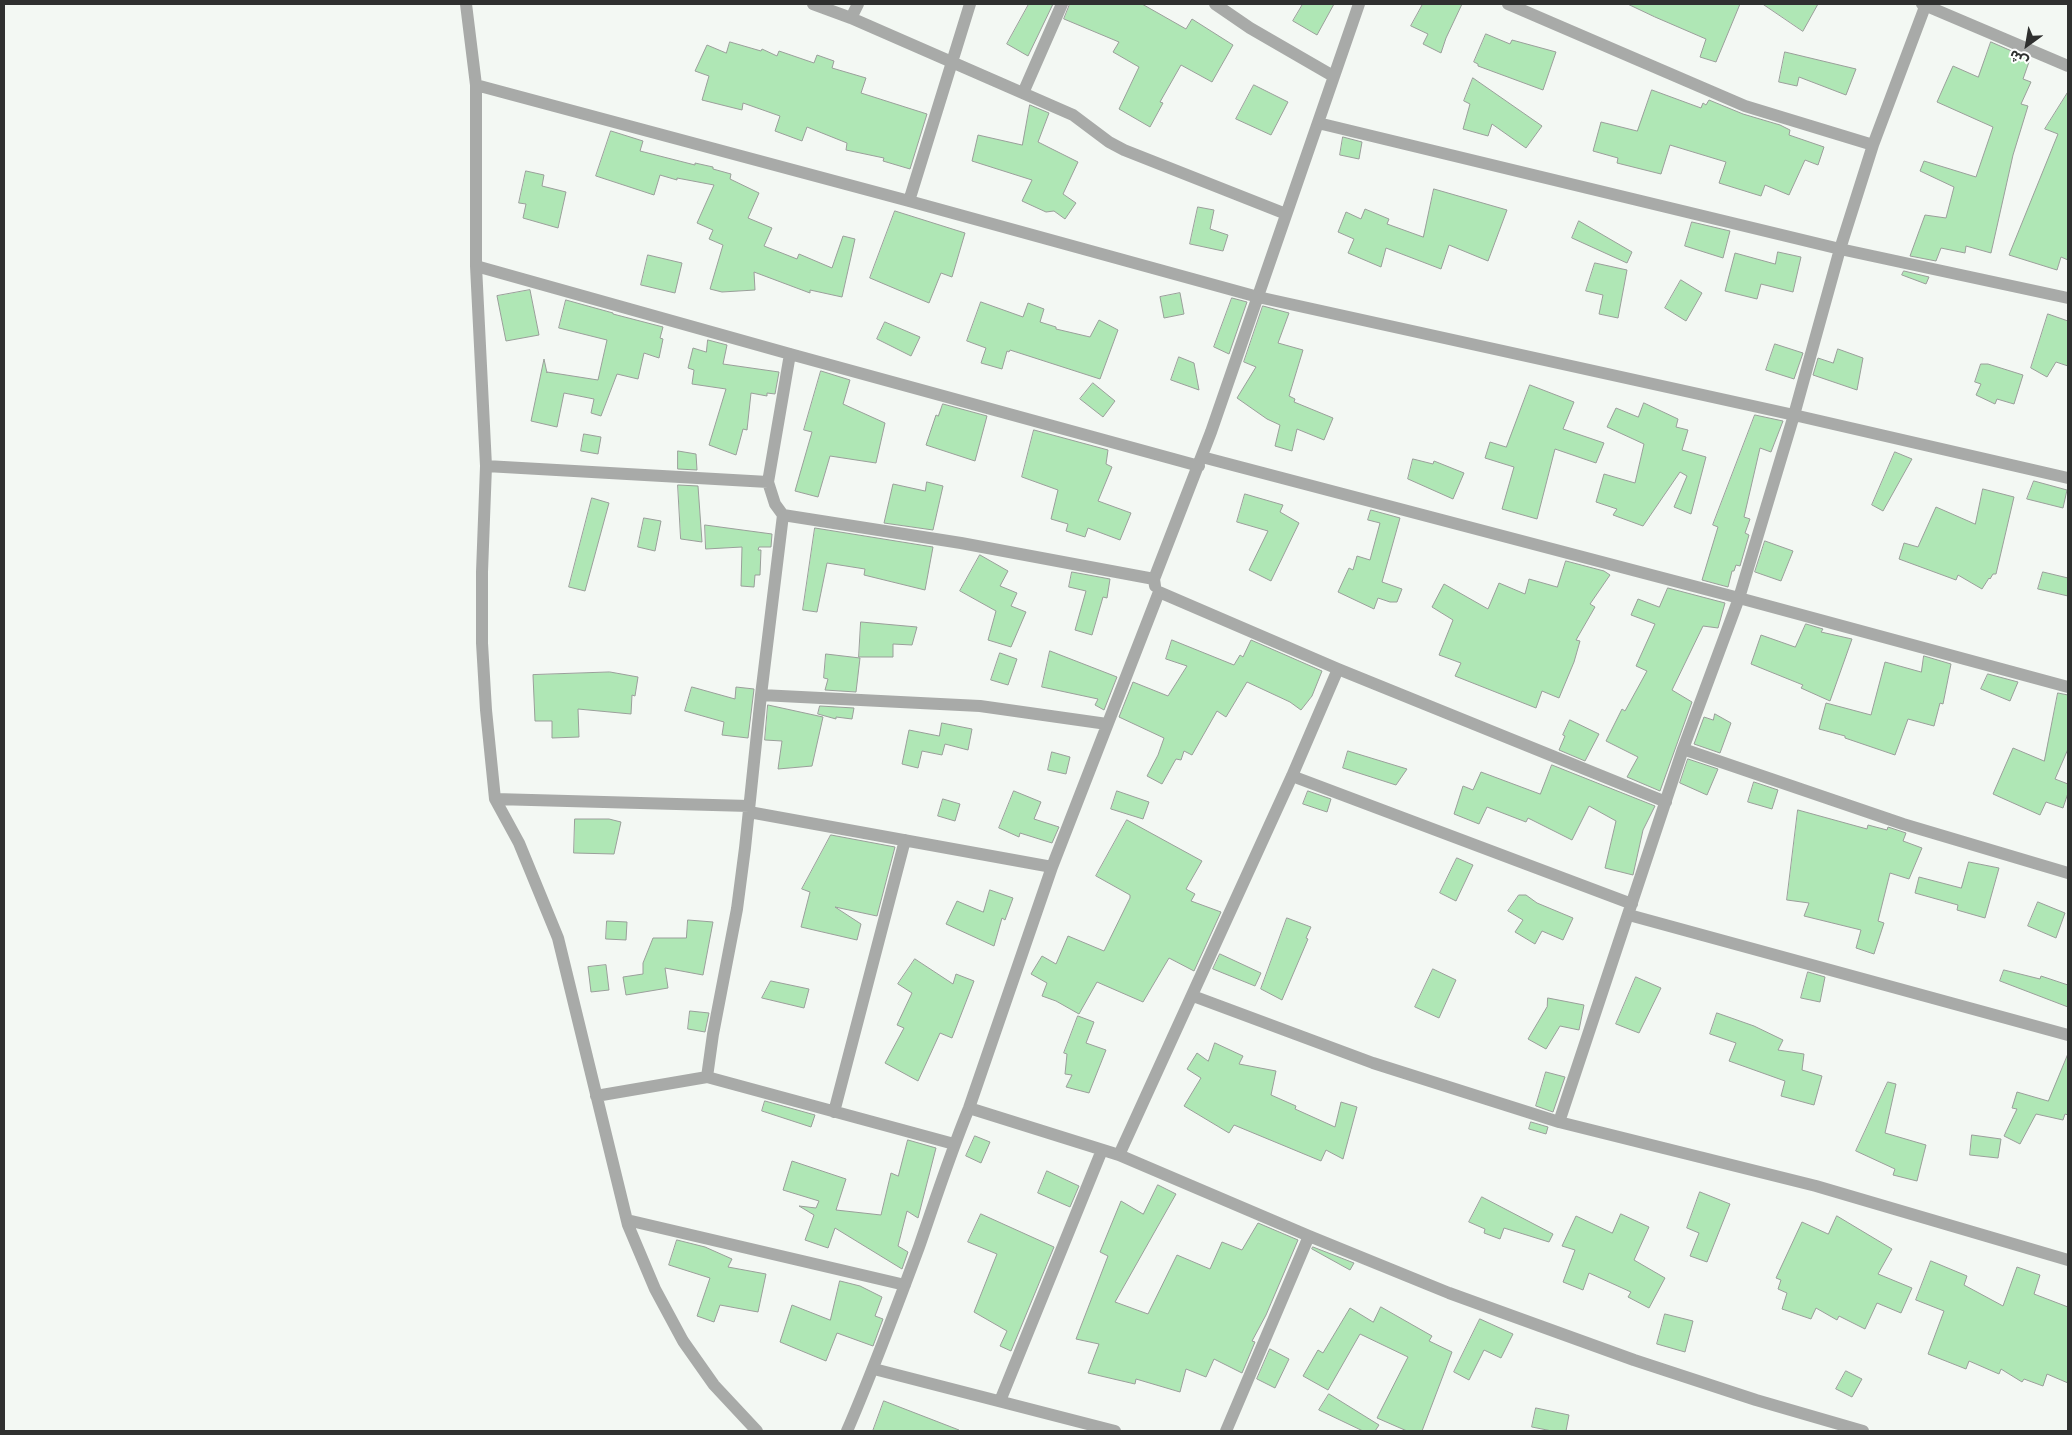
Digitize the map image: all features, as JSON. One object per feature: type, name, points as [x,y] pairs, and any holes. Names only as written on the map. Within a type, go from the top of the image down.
[{"type":"street","points":[[466,4],[476,85],[476,266],[486,466],[482,572],[482,643],[486,710],[495,799],[519,843],[558,938],[627,1220],[655,1289],[683,1341],[714,1385],[757,1431]]},
{"type":"street","points":[[813,4],[851,18],[1073,115],[1124,150],[1286,214]]},
{"type":"street","points":[[851,18],[858,4]]},
{"type":"street","points":[[910,201],[951,61],[970,4]]},
{"type":"street","points":[[1023,93],[1062,4]]},
{"type":"street","points":[[1215,4],[1250,28],[1333,76]]},
{"type":"street","points":[[1359,4],[1200,462],[1154,579],[1160,592],[1338,669],[1666,802]]},
{"type":"street","points":[[1508,4],[1745,106],[1873,145]]},
{"type":"street","points":[[1559,1122],[1683,749],[1739,598],[1794,415],[1840,249],[1873,145],[1924,4],[2068,66]]},
{"type":"street","points":[[476,85],[910,201],[1258,297],[1794,415],[2068,478]]},
{"type":"street","points":[[1318,123],[1840,249],[2068,298]]},
{"type":"street","points":[[476,266],[790,354],[1200,462],[1739,598],[2068,687]]},
{"type":"street","points":[[707,1078],[713,1034],[737,908],[783,515],[775,504],[768,482],[790,354]]},
{"type":"street","points":[[486,466],[768,482]]},
{"type":"street","points":[[783,515],[961,543],[1154,579]]},
{"type":"street","points":[[847,1431],[874,1369],[905,1285],[954,1144],[969,1108],[1052,867],[1160,592]]},
{"type":"street","points":[[1118,1154],[1292,776],[1338,669]]},
{"type":"street","points":[[761,695],[980,706],[1107,724]]},
{"type":"street","points":[[1683,749],[1903,824],[2068,873]]},
{"type":"street","points":[[1292,776],[1631,910],[2068,1035]]},
{"type":"street","points":[[495,799],[749,809],[1052,867]]},
{"type":"street","points":[[834,1112],[905,840]]},
{"type":"street","points":[[1192,996],[1373,1063],[1559,1122],[1816,1186],[2068,1260]]},
{"type":"street","points":[[596,1096],[707,1078],[954,1144]]},
{"type":"street","points":[[969,1108],[1118,1154],[1309,1236],[1449,1293],[1634,1360],[1756,1400],[1863,1431]]},
{"type":"street","points":[[1000,1401],[1102,1150]]},
{"type":"street","points":[[627,1220],[905,1285]]},
{"type":"street","points":[[1226,1431],[1309,1236]]},
{"type":"street","points":[[874,1369],[1114,1431]]},
{"type":"building","points":[[1029,4],[1053,4],[1028,56],[1007,44]]},
{"type":"building","points":[[1070,4],[1142,4],[1186,29],[1192,19],[1233,45],[1212,82],[1181,65],[1160,102],[1163,103],[1150,127],[1119,109],[1139,67],[1113,52],[1119,42],[1064,19]]},
{"type":"building","points":[[1303,4],[1334,4],[1317,35],[1293,21]]},
{"type":"building","points":[[1423,4],[1462,4],[1441,53],[1423,44],[1428,34],[1411,26]]},
{"type":"building","points":[[1628,4],[1740,4],[1716,62],[1700,57],[1706,39]]},
{"type":"building","points":[[1763,4],[1818,4],[1803,31]]},
{"type":"building","points":[[1486,34],[1510,44],[1512,40],[1556,52],[1543,90],[1478,66],[1474,62]]},
{"type":"building","points":[[730,42],[761,51],[762,49],[777,56],[779,51],[814,63],[817,55],[834,61],[832,68],[866,78],[861,93],[927,114],[910,169],[883,161],[884,158],[846,150],[847,143],[807,127],[802,141],[775,131],[780,116],[743,103],[742,110],[702,100],[709,76],[695,71],[707,45],[726,53]]},
{"type":"building","points":[[1991,42],[2030,59],[2023,79],[2031,82],[2021,104],[2028,106],[2013,155],[1991,253],[1966,246],[1965,253],[1941,248],[1936,261],[1910,256],[1925,215],[1946,218],[1954,187],[1920,171],[1924,161],[1976,177],[1993,127],[1937,102],[1953,66],[1978,77]]},
{"type":"building","points":[[1785,52],[1856,69],[1846,95],[1799,77],[1797,86],[1779,82]]},
{"type":"building","points":[[1473,78],[1542,126],[1526,148],[1492,124],[1488,136],[1463,129],[1470,104],[1464,101]]},
{"type":"building","points":[[1254,85],[1288,102],[1271,135],[1236,119]]},
{"type":"building","points":[[1652,90],[1701,108],[1703,103],[1706,105],[1709,100],[1743,114],[1780,125],[1790,130],[1789,135],[1824,147],[1818,165],[1805,160],[1789,195],[1765,185],[1761,196],[1719,183],[1726,162],[1670,145],[1661,174],[1617,163],[1618,158],[1593,151],[1601,122],[1637,131]]},
{"type":"building","points":[[2068,92],[2068,260],[2061,257],[2057,270],[2009,255],[2058,134],[2045,129]]},
{"type":"building","points":[[1030,105],[1049,113],[1038,142],[1078,162],[1063,194],[1076,203],[1065,219],[1054,211],[1046,212],[1022,201],[1032,180],[972,161],[978,135],[1022,145]]},
{"type":"building","points":[[611,131],[643,141],[640,151],[695,165],[695,163],[713,167],[713,169],[731,174],[730,179],[759,193],[748,218],[772,228],[764,246],[797,259],[799,254],[832,268],[843,236],[855,239],[842,297],[810,290],[810,293],[754,272],[755,290],[722,292],[710,289],[723,245],[709,239],[713,230],[697,223],[714,185],[677,178],[677,180],[660,175],[654,195],[596,176]]},
{"type":"building","points":[[1343,137],[1362,142],[1359,159],[1340,155]]},
{"type":"building","points":[[526,171],[544,175],[542,186],[566,192],[558,228],[523,218],[526,204],[519,203]]},
{"type":"building","points":[[1434,189],[1507,210],[1488,261],[1449,245],[1441,269],[1386,248],[1381,267],[1348,253],[1354,239],[1338,232],[1346,212],[1361,219],[1365,209],[1389,219],[1387,224],[1423,237]]},
{"type":"building","points":[[1198,207],[1214,210],[1210,229],[1228,235],[1223,251],[1190,244]]},
{"type":"building","points":[[895,211],[965,233],[952,277],[941,273],[929,303],[870,278]]},
{"type":"building","points":[[1579,221],[1632,252],[1627,263],[1572,238]]},
{"type":"building","points":[[1692,222],[1730,231],[1723,258],[1685,246]]},
{"type":"building","points":[[1778,252],[1801,257],[1793,292],[1761,284],[1757,299],[1725,291],[1735,253],[1775,264]]},
{"type":"building","points":[[648,255],[682,263],[675,293],[641,285]]},
{"type":"building","points":[[1595,263],[1627,270],[1618,318],[1599,314],[1603,295],[1586,291]]},
{"type":"building","points":[[1904,271],[1929,277],[1926,284],[1902,275]]},
{"type":"building","points":[[1681,280],[1702,293],[1686,321],[1665,308]]},
{"type":"building","points":[[530,290],[539,335],[506,341],[497,296]]},
{"type":"building","points":[[1180,293],[1184,314],[1164,318],[1160,297]]},
{"type":"building","points":[[1232,298],[1247,302],[1229,354],[1214,347]]},
{"type":"building","points":[[566,300],[663,327],[660,338],[663,339],[659,358],[644,353],[638,379],[617,374],[601,416],[591,413],[594,399],[564,393],[557,427],[531,421],[544,359],[547,373],[598,380],[607,340],[559,328]]},
{"type":"building","points":[[981,302],[1023,317],[1028,303],[1044,309],[1040,322],[1056,327],[1056,329],[1090,337],[1099,320],[1118,330],[1100,379],[1010,350],[1009,352],[1007,351],[1002,369],[981,363],[986,348],[967,341]]},
{"type":"building","points":[[1263,306],[1289,313],[1278,343],[1303,350],[1289,396],[1295,399],[1294,402],[1333,418],[1324,440],[1297,429],[1292,451],[1275,446],[1280,425],[1267,419],[1237,398],[1256,367],[1244,362]]},
{"type":"building","points":[[2048,314],[2068,321],[2068,366],[2056,362],[2047,377],[2031,368]]},
{"type":"building","points":[[885,322],[920,337],[911,356],[877,339]]},
{"type":"building","points":[[708,340],[727,345],[723,364],[779,372],[775,394],[767,393],[767,396],[751,393],[747,430],[743,429],[736,455],[709,445],[726,389],[692,384],[694,370],[688,368],[693,348],[706,352]]},
{"type":"building","points":[[1775,344],[1803,353],[1794,379],[1766,370]]},
{"type":"building","points":[[1838,349],[1863,358],[1857,390],[1813,375],[1818,358],[1833,363]]},
{"type":"building","points":[[1179,357],[1194,363],[1199,390],[1171,380]]},
{"type":"building","points":[[1981,364],[1988,364],[2023,375],[2014,404],[1997,399],[1995,404],[1976,395],[1981,384],[1975,382]]},
{"type":"building","points":[[821,371],[850,380],[843,404],[885,423],[876,463],[830,456],[818,497],[795,491],[812,432],[804,430]]},
{"type":"building","points":[[1093,383],[1115,401],[1103,417],[1080,399]]},
{"type":"building","points":[[1530,385],[1574,402],[1563,429],[1604,443],[1596,463],[1555,449],[1537,519],[1502,509],[1514,467],[1485,458],[1490,442],[1506,447]]},
{"type":"building","points":[[1644,403],[1678,419],[1676,427],[1688,430],[1682,450],[1706,457],[1691,514],[1674,507],[1687,476],[1680,472],[1643,526],[1613,515],[1617,509],[1596,502],[1604,474],[1635,483],[1644,444],[1607,427],[1616,408],[1638,417]]},
{"type":"building","points":[[943,404],[987,416],[975,461],[926,445],[936,415],[938,416]]},
{"type":"building","points":[[1755,415],[1783,421],[1771,452],[1760,448],[1744,517],[1750,519],[1745,533],[1749,535],[1740,566],[1736,565],[1734,571],[1732,571],[1728,587],[1702,580],[1718,527],[1713,525]]},
{"type":"building","points":[[1034,430],[1108,450],[1106,464],[1112,467],[1098,501],[1131,513],[1120,540],[1088,528],[1085,537],[1066,531],[1068,524],[1051,519],[1058,490],[1022,477]]},
{"type":"building","points":[[584,434],[601,437],[598,454],[581,451]]},
{"type":"building","points":[[678,451],[696,454],[697,470],[678,469]]},
{"type":"building","points":[[1895,452],[1912,459],[1883,511],[1872,505]]},
{"type":"building","points":[[1413,459],[1433,464],[1434,461],[1464,473],[1453,499],[1408,479]]},
{"type":"building","points":[[2034,481],[2067,490],[2063,508],[2027,499]]},
{"type":"building","points":[[927,482],[943,486],[933,530],[884,523],[893,484],[925,491]]},
{"type":"building","points":[[678,485],[698,486],[702,542],[681,539]]},
{"type":"building","points":[[1983,489],[2014,497],[1996,574],[1989,578],[1982,589],[1958,575],[1956,580],[1899,559],[1904,543],[1918,547],[1936,507],[1975,524]]},
{"type":"building","points":[[1245,494],[1283,505],[1280,512],[1299,523],[1271,581],[1249,570],[1268,531],[1237,522]]},
{"type":"building","points":[[592,498],[609,503],[585,591],[569,587]]},
{"type":"building","points":[[1371,510],[1400,518],[1382,582],[1402,589],[1397,602],[1378,598],[1374,609],[1338,592],[1349,568],[1353,570],[1357,556],[1370,560],[1380,523],[1368,520]]},
{"type":"building","points":[[644,518],[661,521],[655,551],[638,547]]},
{"type":"building","points":[[705,525],[772,534],[771,547],[759,547],[758,550],[761,550],[760,575],[755,575],[754,587],[741,586],[742,547],[706,549]]},
{"type":"building","points":[[815,528],[933,547],[925,590],[864,575],[865,569],[827,563],[817,612],[803,610]]},
{"type":"building","points":[[1765,541],[1793,551],[1781,581],[1755,572]]},
{"type":"building","points":[[980,555],[1008,571],[1000,586],[1017,593],[1011,606],[1026,612],[1011,647],[988,640],[996,611],[960,591]]},
{"type":"building","points":[[1566,561],[1604,571],[1610,575],[1590,604],[1595,607],[1576,640],[1580,641],[1574,662],[1559,698],[1542,691],[1536,708],[1455,676],[1461,663],[1439,655],[1453,620],[1432,607],[1444,584],[1488,609],[1499,583],[1525,594],[1529,579],[1557,587]]},
{"type":"building","points":[[1072,572],[1110,579],[1107,598],[1103,597],[1092,635],[1075,630],[1086,591],[1069,587]]},
{"type":"building","points":[[2043,572],[2068,578],[2068,596],[2038,589]]},
{"type":"building","points":[[1668,588],[1725,603],[1718,628],[1703,626],[1672,690],[1692,702],[1660,791],[1627,777],[1638,757],[1606,741],[1622,709],[1625,711],[1647,671],[1636,666],[1655,624],[1631,615],[1638,599],[1659,607]]},
{"type":"building","points":[[861,622],[917,627],[912,645],[893,644],[893,657],[859,657]]},
{"type":"building","points":[[1806,624],[1823,629],[1821,632],[1852,639],[1830,701],[1801,688],[1803,685],[1751,664],[1761,635],[1795,647]]},
{"type":"building","points":[[1172,640],[1234,665],[1240,655],[1243,657],[1251,640],[1322,671],[1312,696],[1301,710],[1290,702],[1247,682],[1226,717],[1217,711],[1192,755],[1184,751],[1181,760],[1176,759],[1162,784],[1147,776],[1164,738],[1119,717],[1133,682],[1168,696],[1187,666],[1166,659]]},
{"type":"building","points":[[1050,651],[1117,677],[1104,710],[1095,705],[1098,699],[1042,687]]},
{"type":"building","points":[[1000,653],[1017,659],[1008,685],[991,680]]},
{"type":"building","points":[[826,654],[860,658],[856,692],[825,690],[828,679],[824,678]]},
{"type":"building","points":[[1924,656],[1951,664],[1943,704],[1940,703],[1934,726],[1908,719],[1895,755],[1845,738],[1845,736],[1819,729],[1826,703],[1871,715],[1885,662],[1921,672]]},
{"type":"building","points":[[610,672],[638,677],[635,696],[632,695],[631,714],[578,709],[579,737],[552,738],[552,721],[535,721],[533,675]]},
{"type":"building","points":[[1988,674],[2018,682],[2010,701],[1981,689]]},
{"type":"building","points":[[692,687],[735,699],[736,687],[754,689],[748,738],[722,735],[724,722],[685,711]]},
{"type":"building","points":[[2058,693],[2068,695],[2068,749],[2055,779],[2068,784],[2068,793],[2063,808],[2046,802],[2040,815],[1993,794],[2013,748],[2044,761]]},
{"type":"building","points":[[768,705],[823,717],[812,766],[778,769],[782,741],[765,740]]},
{"type":"building","points":[[820,706],[854,708],[852,719],[836,717],[836,719],[818,714]]},
{"type":"building","points":[[1715,714],[1731,723],[1720,753],[1694,744],[1704,717],[1713,720]]},
{"type":"building","points":[[1570,720],[1599,734],[1585,761],[1559,750]]},
{"type":"building","points":[[942,723],[972,729],[968,750],[945,744],[942,755],[922,751],[918,768],[902,764],[909,730],[939,736]]},
{"type":"building","points":[[1348,751],[1407,769],[1396,785],[1343,768]]},
{"type":"building","points":[[1052,752],[1070,757],[1066,774],[1048,770]]},
{"type":"building","points":[[1688,759],[1718,769],[1707,795],[1680,783]]},
{"type":"building","points":[[1552,765],[1655,806],[1643,830],[1633,875],[1605,868],[1616,821],[1589,806],[1572,840],[1528,818],[1526,822],[1487,807],[1479,824],[1454,814],[1463,786],[1473,790],[1481,772],[1540,794]]},
{"type":"building","points":[[1754,782],[1778,790],[1772,809],[1748,802]]},
{"type":"building","points":[[1014,791],[1041,802],[1034,819],[1059,827],[1052,843],[1020,833],[1019,837],[999,828]]},
{"type":"building","points":[[1117,791],[1149,802],[1143,819],[1111,809]]},
{"type":"building","points":[[1308,791],[1331,799],[1327,812],[1303,804]]},
{"type":"building","points":[[943,799],[960,804],[955,821],[938,816]]},
{"type":"building","points":[[1798,810],[1867,829],[1868,825],[1887,830],[1888,827],[1906,833],[1903,841],[1922,848],[1909,879],[1890,873],[1878,921],[1884,923],[1874,954],[1856,948],[1861,930],[1804,916],[1809,903],[1787,900]]},
{"type":"building","points":[[575,819],[609,819],[621,822],[614,854],[574,853]]},
{"type":"building","points":[[1127,820],[1202,861],[1186,889],[1195,894],[1191,901],[1221,912],[1194,971],[1169,958],[1143,1002],[1097,982],[1079,1014],[1056,1001],[1042,996],[1047,983],[1031,974],[1042,956],[1056,964],[1068,936],[1104,951],[1130,895],[1096,876]]},
{"type":"building","points":[[831,835],[895,847],[877,916],[835,907],[861,924],[857,940],[801,927],[810,892],[802,889]]},
{"type":"building","points":[[1457,858],[1473,865],[1456,901],[1440,893]]},
{"type":"building","points":[[1969,862],[1999,868],[1985,918],[1957,910],[1958,905],[1915,893],[1919,877],[1961,888]]},
{"type":"building","points":[[990,890],[1013,898],[1005,920],[1002,918],[994,946],[946,924],[957,901],[983,912]]},
{"type":"building","points":[[1519,895],[1526,895],[1537,903],[1573,918],[1563,940],[1542,931],[1535,944],[1515,932],[1523,920],[1508,911]]},
{"type":"building","points":[[2038,902],[2065,913],[2056,938],[2028,926]]},
{"type":"building","points":[[1287,918],[1311,927],[1306,938],[1308,939],[1282,1000],[1261,989]]},
{"type":"building","points":[[688,920],[713,922],[703,975],[665,968],[668,988],[626,995],[623,977],[643,974],[643,963],[653,938],[686,938]]},
{"type":"building","points":[[607,921],[627,922],[626,940],[606,939]]},
{"type":"building","points":[[1220,954],[1261,973],[1255,986],[1213,969]]},
{"type":"building","points":[[915,959],[953,984],[956,974],[974,981],[952,1038],[940,1033],[918,1081],[885,1063],[904,1028],[897,1025],[912,993],[898,984]]},
{"type":"building","points":[[606,965],[609,990],[591,992],[588,967]]},
{"type":"building","points":[[1433,969],[1456,980],[1439,1018],[1415,1007]]},
{"type":"building","points":[[2004,970],[2040,979],[2041,976],[2068,985],[2068,1007],[2000,981]]},
{"type":"building","points":[[1808,972],[1825,977],[1820,1002],[1801,998]]},
{"type":"building","points":[[1636,977],[1661,988],[1639,1033],[1616,1024]]},
{"type":"building","points":[[771,981],[809,989],[804,1008],[762,998]]},
{"type":"building","points":[[1548,998],[1584,1005],[1579,1030],[1560,1026],[1546,1049],[1528,1039],[1547,1007]]},
{"type":"building","points":[[690,1011],[709,1013],[705,1032],[688,1029]]},
{"type":"building","points":[[1717,1013],[1754,1026],[1783,1040],[1778,1050],[1804,1054],[1802,1070],[1822,1076],[1814,1105],[1781,1096],[1785,1081],[1729,1061],[1736,1043],[1710,1034]]},
{"type":"building","points":[[1078,1016],[1094,1022],[1086,1043],[1106,1050],[1089,1093],[1066,1087],[1072,1075],[1065,1074],[1067,1054],[1064,1053]]},
{"type":"building","points":[[1215,1043],[1243,1056],[1239,1064],[1276,1071],[1271,1095],[1296,1106],[1295,1109],[1335,1127],[1341,1102],[1357,1107],[1343,1159],[1326,1150],[1321,1161],[1234,1125],[1229,1133],[1184,1106],[1201,1078],[1187,1069],[1197,1053],[1208,1061]]},
{"type":"building","points":[[2068,1054],[2068,1115],[2065,1114],[2063,1120],[2036,1114],[2020,1144],[2004,1136],[2017,1109],[2012,1108],[2017,1092],[2048,1101]]},
{"type":"building","points":[[1546,1072],[1565,1077],[1553,1112],[1536,1106]]},
{"type":"building","points":[[1888,1082],[1896,1084],[1885,1133],[1926,1145],[1917,1181],[1893,1175],[1895,1169],[1856,1151]]},
{"type":"building","points":[[765,1101],[815,1115],[811,1127],[762,1111]]},
{"type":"building","points":[[1531,1122],[1548,1127],[1546,1134],[1529,1129]]},
{"type":"building","points":[[1972,1135],[2001,1139],[1998,1158],[1970,1155]]},
{"type":"building","points":[[975,1136],[990,1142],[981,1163],[966,1156]]},
{"type":"building","points":[[908,1140],[936,1148],[918,1218],[907,1211],[898,1246],[908,1252],[902,1269],[835,1228],[828,1248],[805,1240],[814,1215],[799,1206],[816,1208],[819,1201],[783,1190],[792,1161],[846,1179],[836,1210],[881,1215],[891,1173],[898,1176]]},
{"type":"building","points":[[1047,1171],[1079,1186],[1070,1207],[1038,1193]]},
{"type":"building","points":[[1158,1185],[1176,1194],[1115,1302],[1148,1314],[1177,1255],[1210,1269],[1222,1242],[1242,1250],[1258,1223],[1298,1240],[1266,1315],[1252,1341],[1255,1342],[1242,1373],[1214,1359],[1206,1377],[1186,1369],[1180,1392],[1136,1379],[1135,1384],[1088,1373],[1099,1344],[1076,1339],[1108,1256],[1100,1252],[1121,1201],[1143,1214]]},
{"type":"building","points":[[1700,1192],[1730,1204],[1707,1262],[1690,1256],[1699,1233],[1687,1228]]},
{"type":"building","points":[[1482,1197],[1553,1234],[1549,1242],[1504,1228],[1500,1239],[1484,1233],[1485,1229],[1469,1222]]},
{"type":"building","points":[[981,1214],[1054,1247],[1011,1351],[1000,1346],[1007,1331],[974,1312],[997,1254],[968,1242]]},
{"type":"building","points":[[1621,1214],[1649,1227],[1634,1260],[1665,1278],[1649,1308],[1628,1297],[1631,1292],[1589,1273],[1583,1290],[1563,1282],[1575,1250],[1562,1246],[1576,1216],[1612,1233]]},
{"type":"building","points":[[1837,1216],[1892,1249],[1878,1274],[1912,1288],[1901,1313],[1877,1303],[1865,1329],[1839,1316],[1837,1320],[1816,1308],[1811,1319],[1782,1309],[1787,1293],[1778,1289],[1781,1280],[1776,1278],[1802,1222],[1828,1234]]},
{"type":"building","points":[[677,1240],[705,1247],[732,1259],[728,1267],[766,1274],[758,1312],[720,1305],[714,1322],[697,1316],[710,1278],[669,1265]]},
{"type":"building","points":[[1313,1247],[1354,1263],[1350,1270],[1312,1249]]},
{"type":"building","points":[[1931,1261],[1967,1276],[1964,1285],[2003,1306],[2017,1267],[2040,1275],[2034,1294],[2068,1307],[2068,1383],[2047,1374],[2043,1386],[2024,1379],[2022,1382],[2001,1369],[1999,1374],[1969,1361],[1966,1369],[1928,1354],[1944,1311],[1916,1300]]},
{"type":"building","points":[[840,1281],[860,1286],[882,1297],[875,1316],[883,1319],[873,1346],[837,1333],[826,1361],[780,1342],[792,1305],[830,1320]]},
{"type":"building","points":[[1381,1307],[1432,1336],[1429,1341],[1452,1352],[1422,1431],[1407,1431],[1377,1418],[1408,1357],[1360,1334],[1328,1390],[1303,1376],[1318,1350],[1323,1353],[1350,1308],[1373,1322]]},
{"type":"building","points":[[1665,1314],[1693,1321],[1685,1352],[1657,1344]]},
{"type":"building","points":[[1480,1319],[1513,1334],[1501,1358],[1484,1350],[1469,1380],[1454,1372]]},
{"type":"building","points":[[1270,1349],[1289,1359],[1275,1388],[1257,1379]]},
{"type":"building","points":[[1846,1371],[1862,1379],[1852,1397],[1836,1389]]},
{"type":"building","points":[[1329,1394],[1379,1425],[1375,1431],[1363,1431],[1319,1410]]},
{"type":"building","points":[[884,1401],[959,1430],[959,1431],[873,1431]]},
{"type":"building","points":[[1536,1408],[1569,1415],[1566,1431],[1552,1431],[1532,1427]]}]
